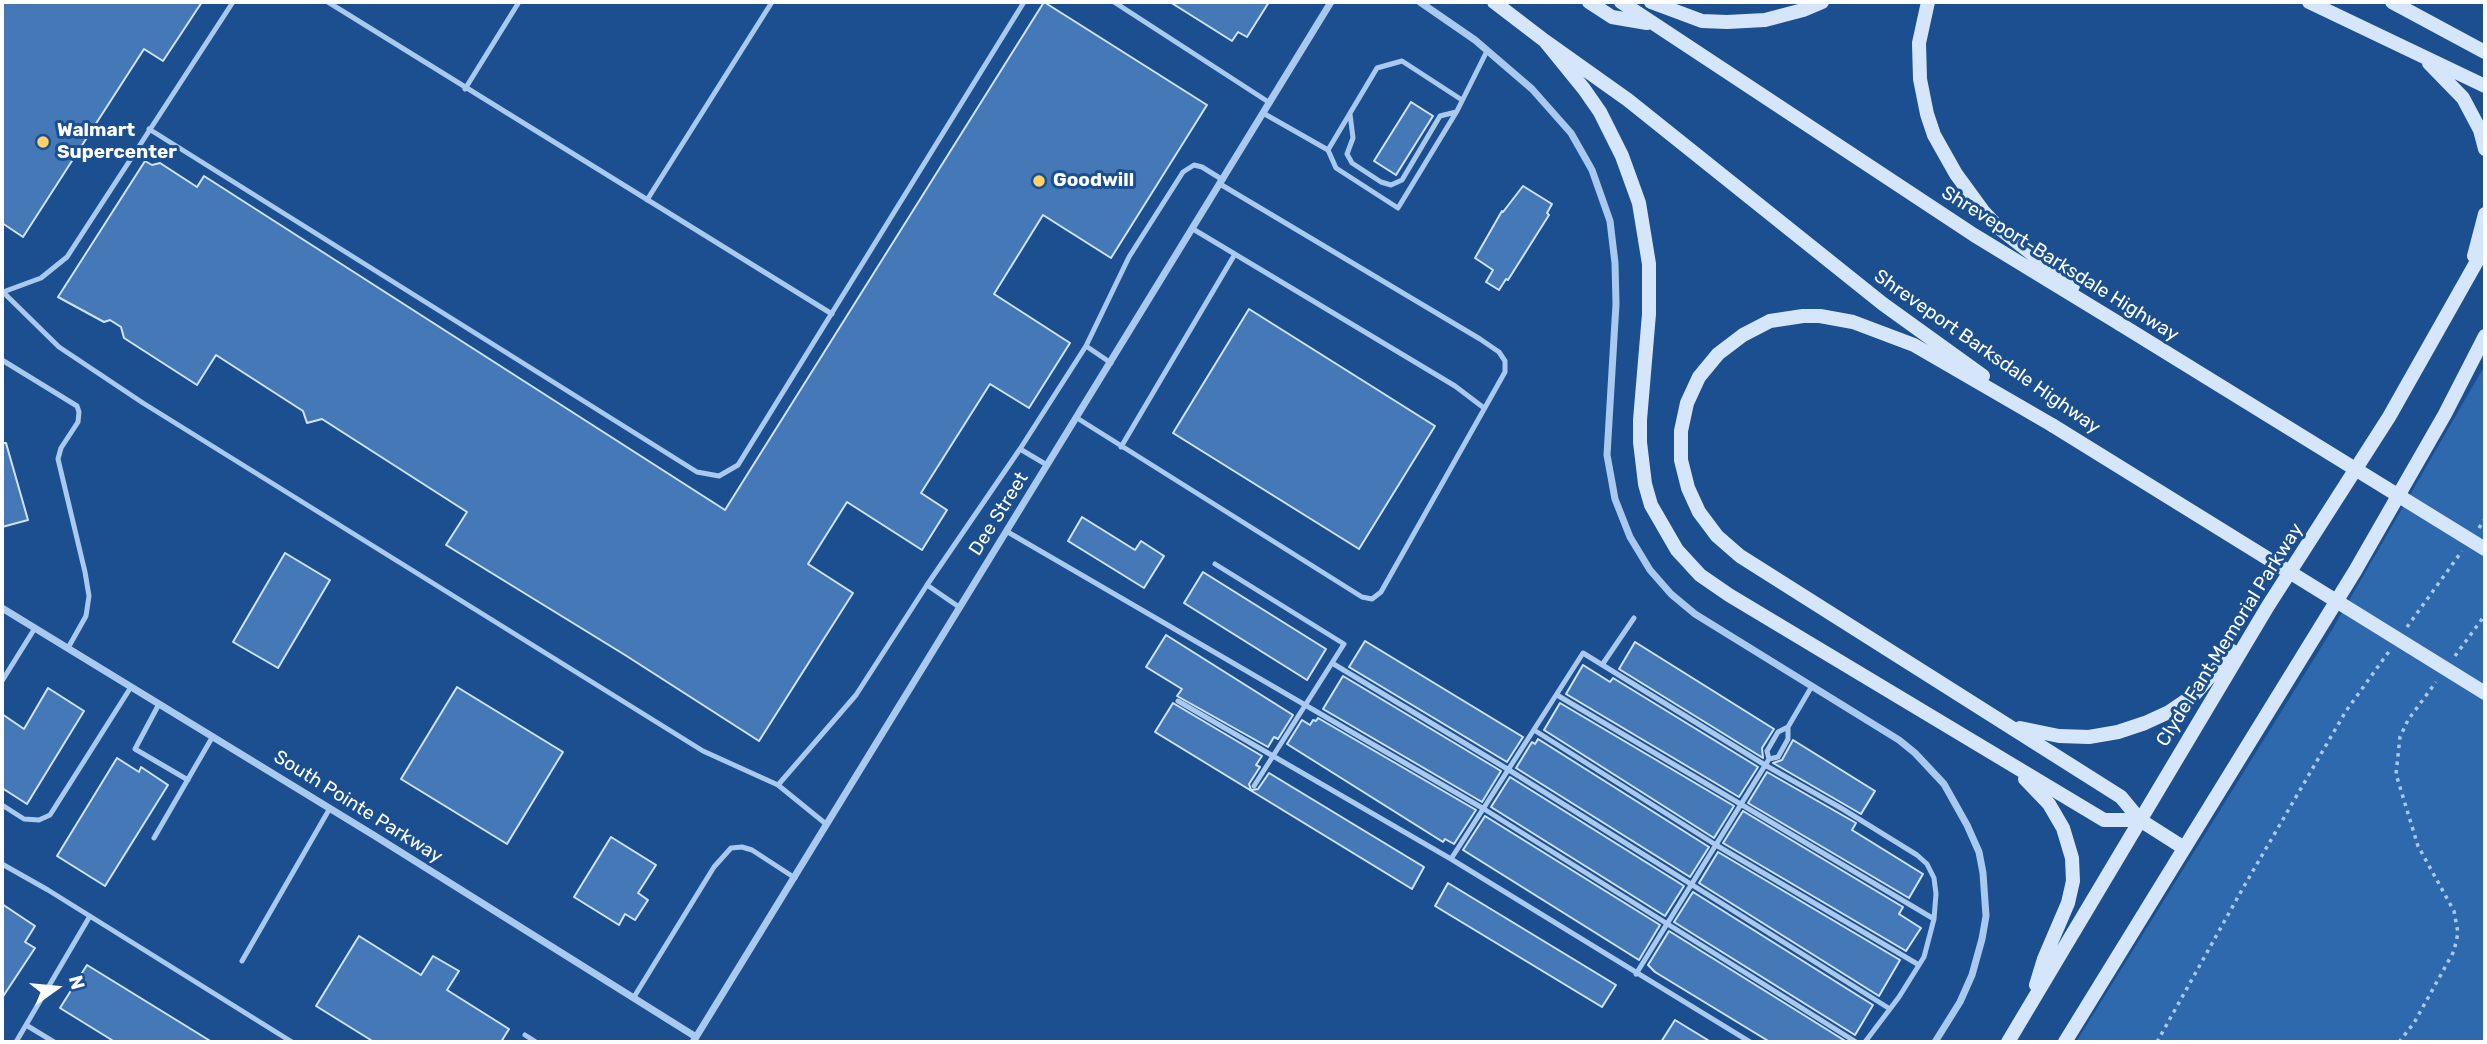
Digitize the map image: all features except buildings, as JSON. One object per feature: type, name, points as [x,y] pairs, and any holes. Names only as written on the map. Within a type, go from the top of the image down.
[{"type":"main road","name":"Shreveport Barksdale Highway","points":[[1494,2],[1628,100],[1883,304],[2052,425],[2485,693]]},
{"type":"main road","points":[[1589,2],[1612,16],[1655,24]]},
{"type":"main road","name":"Shreveport-Barksdale Highway","points":[[1620,2],[1974,235],[2485,549]]},
{"type":"main road","points":[[1651,2],[1702,21],[1727,22],[1765,20],[1822,2]]},
{"type":"main road","points":[[1928,2],[1919,43],[1920,79],[1934,135],[1956,174],[1999,228],[2120,324]]},
{"type":"main road","points":[[2309,2],[2485,86]]},
{"type":"main road","points":[[2392,2],[2485,52]]},
{"type":"main road","points":[[1545,41],[1600,112],[1622,156],[1639,203],[1649,264],[1649,313],[1640,442],[1645,484],[1651,505],[1677,550],[1700,575],[1729,595],[2104,820],[2140,820]]},
{"type":"main road","points":[[2423,57],[2463,98],[2480,130],[2485,149]]},
{"type":"main road","points":[[2464,287],[2481,236],[2485,214]]},
{"type":"main road","name":"Clyde Fant Memorial Parkway","points":[[2008,1042],[2268,606],[2389,417],[2485,247]]},
{"type":"main road","points":[[2052,425],[1914,345],[1853,322],[1803,316],[1770,321],[1743,335],[1718,354],[1695,386],[1687,403],[1681,431],[1681,460],[1688,488],[1699,512],[1717,536],[1740,556],[2121,797],[2140,820],[2184,848]]},
{"type":"main road","points":[[2065,1042],[2355,571],[2445,414],[2485,336]]},
{"type":"main road","points":[[2011,726],[2059,736],[2089,737],[2118,732],[2169,712],[2194,695],[2214,674],[2268,606]]},
{"type":"main road","points":[[2015,767],[2049,804],[2063,828],[2072,858],[2073,881],[2068,903],[2043,960],[2028,1010]]},
{"type":"street","name":"Dee Street","points":[[695,1039],[1331,2]]},
{"type":"street","points":[[1420,2],[1487,51],[1532,89],[1571,133],[1592,170],[1610,221],[1615,263],[1616,304],[1607,455],[1615,499],[1630,537],[1650,570],[1671,594],[1695,614],[1899,740],[1916,753],[1944,784],[1955,801],[1979,852],[1986,916],[1972,975],[1935,1042]]},
{"type":"street","name":"South Pointe Parkway","points":[[2,608],[634,997],[695,1039]]},
{"type":"lane","points":[[233,2],[67,257],[41,278],[3,292],[58,348],[143,403],[703,751],[778,785],[826,824]]},
{"type":"lane","points":[[328,2],[832,314]]},
{"type":"lane","points":[[466,89],[519,2]]},
{"type":"lane","points":[[648,200],[772,2]]},
{"type":"lane","points":[[149,129],[696,472],[719,476],[738,465],[1024,2]]},
{"type":"lane","points":[[1114,2],[1270,103]]},
{"type":"lane","points":[[1263,113],[1328,150],[1336,168],[1398,208],[1457,111],[1487,51]]},
{"type":"lane","points":[[1328,150],[1377,68],[1402,61],[1462,100]]},
{"type":"lane","points":[[1350,114],[1353,138],[1347,154],[1352,163],[1381,182],[1391,185],[1402,180],[1440,116],[1457,111]]},
{"type":"lane","points":[[778,785],[856,695],[1086,346],[1129,257],[1183,172],[1194,165],[1202,167],[1222,182],[1499,352],[1505,361],[1505,372],[1381,592],[1372,599],[1362,597],[1077,418]]},
{"type":"lane","points":[[1193,229],[1455,386],[1484,408]]},
{"type":"lane","points":[[1121,447],[1235,254]]},
{"type":"lane","points":[[1086,346],[1111,363]]},
{"type":"lane","points":[[2,360],[77,406],[79,412],[78,422],[61,448],[58,459],[89,596],[86,616],[68,648]]},
{"type":"lane","points":[[1020,449],[1047,465]]},
{"type":"lane","points":[[1006,531],[1484,809],[1856,1042]]},
{"type":"lane","points":[[1215,564],[1344,644],[1254,786]]},
{"type":"lane","points":[[927,585],[959,607]]},
{"type":"lane","points":[[1602,664],[1634,618]]},
{"type":"lane","points":[[2,681],[36,628]]},
{"type":"lane","points":[[1451,859],[1583,653],[1767,762],[1917,855],[1927,864],[1934,878],[1936,894],[1934,919],[1924,957],[1865,1042]]},
{"type":"lane","points":[[1332,663],[1509,770],[1890,1009]]},
{"type":"lane","points":[[1767,762],[1778,757],[1788,739],[1788,727],[1812,686]]},
{"type":"lane","points":[[2,805],[24,819],[39,820],[50,815],[131,687]]},
{"type":"lane","points":[[1557,695],[1934,919]]},
{"type":"lane","points":[[1178,701],[1451,859],[1750,1042]]},
{"type":"lane","points":[[159,704],[135,749],[188,780]]},
{"type":"lane","points":[[1636,974],[1767,762],[1767,751],[1778,732],[1788,727]]},
{"type":"lane","points":[[1534,730],[1716,845],[1919,965]]},
{"type":"lane","points":[[154,838],[213,736]]},
{"type":"lane","points":[[242,961],[330,808]]},
{"type":"lane","points":[[634,997],[714,867],[732,848],[752,850],[795,878]]},
{"type":"lane","points":[[2,864],[292,1042]]},
{"type":"lane","points":[[16,1042],[90,916]]},
{"type":"lane","points":[[26,1025],[54,1042]]},
{"type":"lane","points":[[525,1035],[536,1042]]},
{"type":"path","points":[[2477,530],[2485,519]]},
{"type":"path","points":[[2404,632],[2469,542]]},
{"type":"path","points":[[2454,657],[2485,615]]},
{"type":"path","points":[[2157,1042],[2346,710],[2395,643]]},
{"type":"path","points":[[2399,1042],[2414,1023],[2454,951],[2458,933],[2454,911],[2418,846],[2396,774],[2400,737],[2408,720],[2439,678]]},
{"type":"shaded area","points":[[2485,365],[2485,1042],[2076,1042],[2332,630]]},
{"type":"place","name":"Walmart Supercenter","points":[[43,142]]},
{"type":"place","name":"Goodwill","points":[[1039,181]]}]
